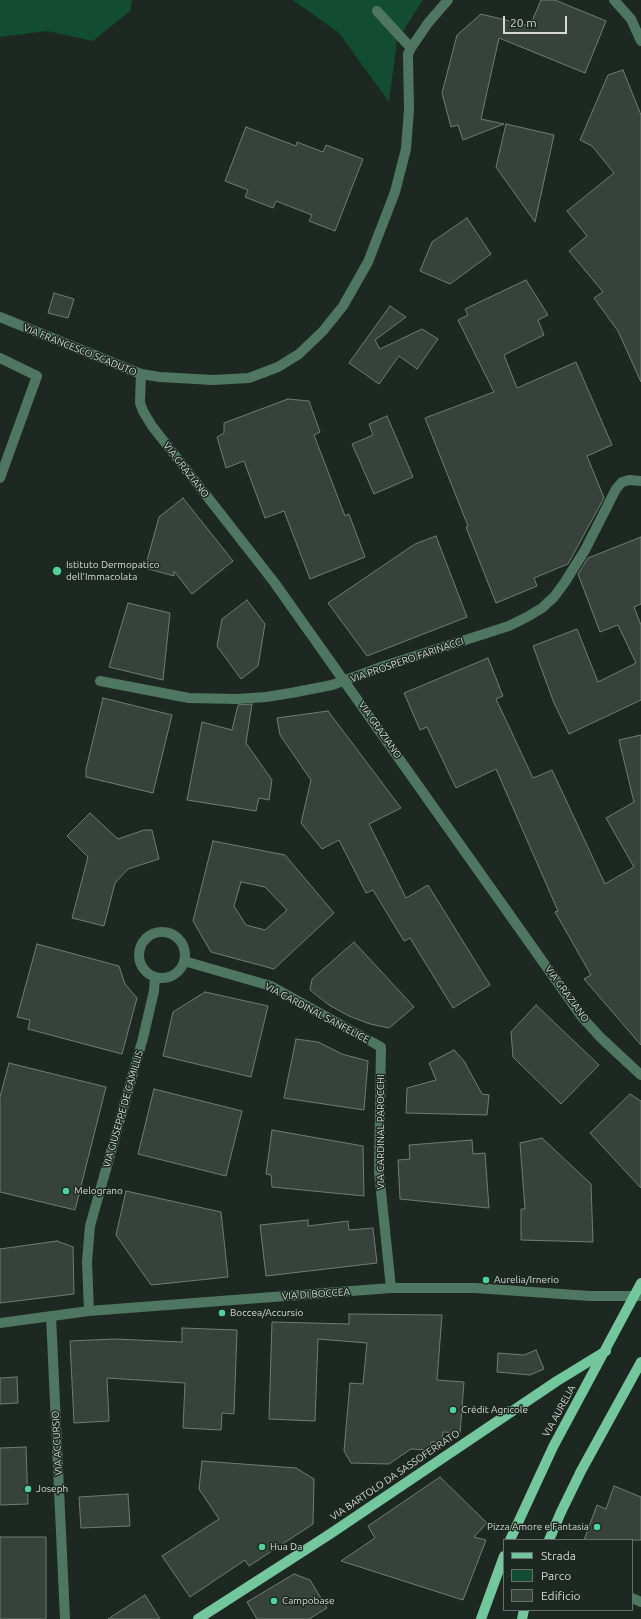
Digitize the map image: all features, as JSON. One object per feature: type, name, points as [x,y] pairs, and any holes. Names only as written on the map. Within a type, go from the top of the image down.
[{"type":"main road","name":"VIA AURELIA","points":[[510,1539],[553,1448],[637,1296],[641,1283]]},
{"type":"main road","name":"VIA BARTOLO DA SASSOFERRATO","points":[[198,1619],[330,1534],[557,1381],[606,1351]]},
{"type":"main road","points":[[549,1539],[581,1471],[641,1362]]},
{"type":"main road","points":[[481,1619],[503,1559]]},
{"type":"street","points":[[377,11],[411,48],[428,23],[448,0]]},
{"type":"street","points":[[614,0],[631,19],[641,41]]},
{"type":"street","name":"VIA FRANCESCO SCADUTO","points":[[0,317],[141,374],[177,379],[213,380],[249,378],[265,373],[290,360],[308,346],[323,331],[343,306],[363,273],[395,192],[403,164],[407,138],[407,60],[411,48]]},
{"type":"street","points":[[0,358],[37,376],[0,478]]},
{"type":"street","name":"VIA GRAZIANO","points":[[141,374],[140,403],[152,426],[274,582],[582,1017],[600,1037],[641,1075]]},
{"type":"street","name":"VIA PROSPERO FARINACCI","points":[[100,681],[188,698],[217,699],[266,697],[291,694],[344,681],[384,666],[509,626],[527,618],[542,608],[565,582],[585,550],[616,489],[622,482],[630,480],[641,481]]},
{"type":"street","points":[[164,932],[173,935],[180,942],[184,951],[184,961],[178,971],[168,977],[155,977],[141,966],[139,957],[140,947],[146,939],[154,934],[164,932]]},
{"type":"street","name":"VIA CARDINAL SANFELICE","points":[[184,961],[271,986],[382,1047]]},
{"type":"street","name":"VIA GIUSEPPE DE CAMILLIS","points":[[89,1312],[87,1262],[90,1226],[143,1038],[154,991],[155,977]]},
{"type":"street","name":"VIA CARDINAL PAROCCHI","points":[[382,1047],[379,1172],[391,1288]]},
{"type":"street","name":"VIA DI BOCCEA","points":[[0,1323],[89,1312],[391,1288],[506,1289],[590,1296],[637,1296]]},
{"type":"street","name":"VIA ACCURSIO","points":[[51,1316],[65,1619]]},
{"type":"green space","points":[[0,0],[132,0],[130,11],[93,41],[47,31],[0,37]]},
{"type":"green space","points":[[293,0],[423,0],[397,41],[389,102],[339,33]]},
{"type":"building","points":[[541,0],[555,0],[606,21],[585,73],[499,38],[481,119],[504,124],[463,140],[458,125],[451,127],[442,93],[457,35],[481,14],[530,26]]},
{"type":"building","points":[[623,70],[641,115],[641,382],[618,331],[594,298],[603,292],[569,251],[587,236],[567,211],[614,173],[592,146],[580,140],[608,75]]},
{"type":"building","points":[[506,124],[554,135],[535,222],[496,167]]},
{"type":"building","points":[[246,127],[296,146],[297,142],[323,152],[326,145],[363,159],[335,231],[309,221],[312,215],[276,201],[273,208],[245,197],[248,190],[225,181]]},
{"type":"building","points":[[467,218],[491,254],[450,284],[420,271],[432,242]]},
{"type":"building","points":[[526,280],[548,315],[538,320],[544,335],[504,355],[517,388],[576,362],[612,445],[587,456],[604,498],[568,564],[534,578],[537,586],[496,603],[466,527],[468,526],[425,418],[494,392],[458,320],[468,315],[465,309]]},
{"type":"building","points":[[54,293],[74,299],[68,318],[48,313]]},
{"type":"building","points":[[390,306],[406,317],[375,340],[380,349],[422,329],[438,339],[417,369],[399,356],[379,384],[349,363]]},
{"type":"building","points":[[288,399],[309,401],[320,432],[314,435],[345,516],[349,514],[365,557],[310,579],[284,511],[265,518],[244,461],[226,468],[217,437],[224,433],[224,423]]},
{"type":"building","points":[[387,416],[413,477],[374,494],[352,444],[373,435],[369,424]]},
{"type":"building","points":[[183,498],[233,561],[192,594],[174,571],[174,576],[145,568],[159,517]]},
{"type":"building","points":[[436,536],[467,617],[367,656],[328,603],[415,544]]},
{"type":"building","points":[[641,537],[641,604],[634,607],[641,625],[641,700],[569,734],[554,703],[533,646],[577,629],[598,682],[636,663],[618,625],[600,632],[578,574],[588,558]]},
{"type":"building","points":[[247,600],[265,624],[258,666],[241,679],[217,646],[222,619]]},
{"type":"building","points":[[128,603],[170,613],[163,680],[109,667]]},
{"type":"building","points":[[488,658],[503,696],[496,699],[533,778],[552,770],[605,884],[634,867],[606,818],[634,802],[619,740],[641,735],[641,1045],[584,979],[591,975],[555,912],[558,911],[496,769],[456,788],[427,727],[420,730],[404,693]]},
{"type":"building","points":[[103,698],[172,715],[153,793],[86,777],[86,769]]},
{"type":"building","points":[[252,704],[246,743],[272,780],[269,800],[259,798],[256,811],[187,800],[202,722],[232,730],[238,705]]},
{"type":"building","points":[[328,711],[401,808],[369,824],[406,898],[428,885],[490,985],[453,1008],[410,938],[404,941],[373,890],[366,893],[339,840],[322,849],[301,823],[311,780],[280,735],[277,718]]},
{"type":"building","points":[[90,813],[118,839],[144,830],[152,830],[159,859],[128,869],[115,883],[104,926],[72,918],[88,857],[67,836]]},
{"type":"building","points":[[213,841],[285,855],[334,913],[274,969],[211,952],[193,921]],"holes":[[[241,882],[265,887],[287,910],[265,930],[246,925],[234,906]]]},
{"type":"building","points":[[354,942],[414,1007],[389,1028],[370,1024],[349,1016],[329,1005],[310,990],[312,979]]},
{"type":"building","points":[[37,944],[119,966],[125,984],[137,998],[122,1054],[28,1029],[30,1020],[17,1017]]},
{"type":"building","points":[[205,992],[268,1006],[251,1077],[163,1056],[173,1012]]},
{"type":"building","points":[[536,1005],[599,1065],[561,1104],[513,1057],[511,1032]]},
{"type":"building","points":[[296,1039],[318,1042],[342,1054],[368,1061],[364,1110],[284,1098]]},
{"type":"building","points":[[454,1050],[464,1061],[482,1094],[489,1095],[487,1115],[406,1113],[407,1088],[436,1080],[429,1063]]},
{"type":"building","points":[[9,1063],[106,1087],[75,1210],[0,1192],[0,1097]]},
{"type":"building","points":[[154,1089],[242,1111],[226,1176],[138,1154]]},
{"type":"building","points":[[630,1094],[641,1101],[641,1188],[590,1133]]},
{"type":"building","points":[[272,1130],[363,1146],[364,1196],[272,1187],[271,1175],[266,1174]]},
{"type":"building","points":[[542,1138],[591,1184],[593,1242],[521,1240],[521,1209],[525,1209],[520,1143]]},
{"type":"building","points":[[472,1140],[473,1154],[485,1153],[489,1208],[400,1199],[398,1160],[410,1159],[409,1145]]},
{"type":"building","points":[[126,1191],[221,1212],[228,1277],[151,1285],[116,1235]]},
{"type":"building","points":[[308,1220],[308,1226],[348,1221],[349,1230],[373,1228],[377,1263],[266,1276],[260,1225]]},
{"type":"building","points":[[57,1241],[73,1247],[74,1294],[0,1303],[0,1249]]},
{"type":"building","points":[[349,1314],[442,1315],[437,1380],[464,1382],[460,1433],[443,1432],[442,1442],[431,1442],[430,1450],[411,1449],[389,1464],[351,1463],[344,1451],[350,1383],[363,1384],[367,1343],[318,1339],[315,1421],[269,1419],[272,1322],[349,1324]]},
{"type":"building","points":[[182,1328],[237,1330],[234,1414],[222,1413],[221,1430],[183,1428],[185,1383],[107,1378],[109,1421],[74,1423],[70,1341],[115,1339],[182,1342]]},
{"type":"building","points":[[536,1350],[544,1369],[530,1375],[497,1372],[498,1353],[524,1355]]},
{"type":"building","points":[[17,1377],[18,1403],[0,1404],[0,1378]]},
{"type":"building","points":[[26,1447],[28,1504],[0,1505],[0,1448]]},
{"type":"building","points":[[202,1461],[296,1468],[314,1479],[313,1524],[249,1566],[245,1560],[190,1597],[162,1556],[219,1519],[199,1489]]},
{"type":"building","points":[[440,1477],[487,1523],[474,1537],[486,1540],[463,1600],[341,1561],[375,1538],[368,1526]]},
{"type":"building","points":[[614,1486],[641,1497],[641,1540],[584,1539],[597,1505],[606,1509]]},
{"type":"building","points":[[128,1494],[130,1526],[81,1528],[79,1497]]},
{"type":"building","points":[[0,1537],[46,1537],[46,1619],[0,1619]]},
{"type":"building","points":[[294,1574],[310,1580],[327,1608],[309,1619],[257,1619],[247,1602]]},
{"type":"building","points":[[145,1595],[160,1619],[108,1619]]},
{"type":"place","name":"Istituto Dermopatico dell'Immacolata","points":[[57,571]]},
{"type":"place","name":"Melograno","points":[[66,1191]]},
{"type":"place","name":"Aurelia/Irnerio","points":[[486,1280]]},
{"type":"place","name":"Boccea/Accursio","points":[[222,1313]]},
{"type":"place","name":"Crédit Agricole","points":[[453,1410]]},
{"type":"place","name":"Joseph","points":[[28,1489]]},
{"type":"place","name":"Pizza Amore e Fantasia","points":[[597,1527]]},
{"type":"place","name":"Hua Da","points":[[262,1547]]},
{"type":"place","name":"Campobase","points":[[274,1601]]}]
